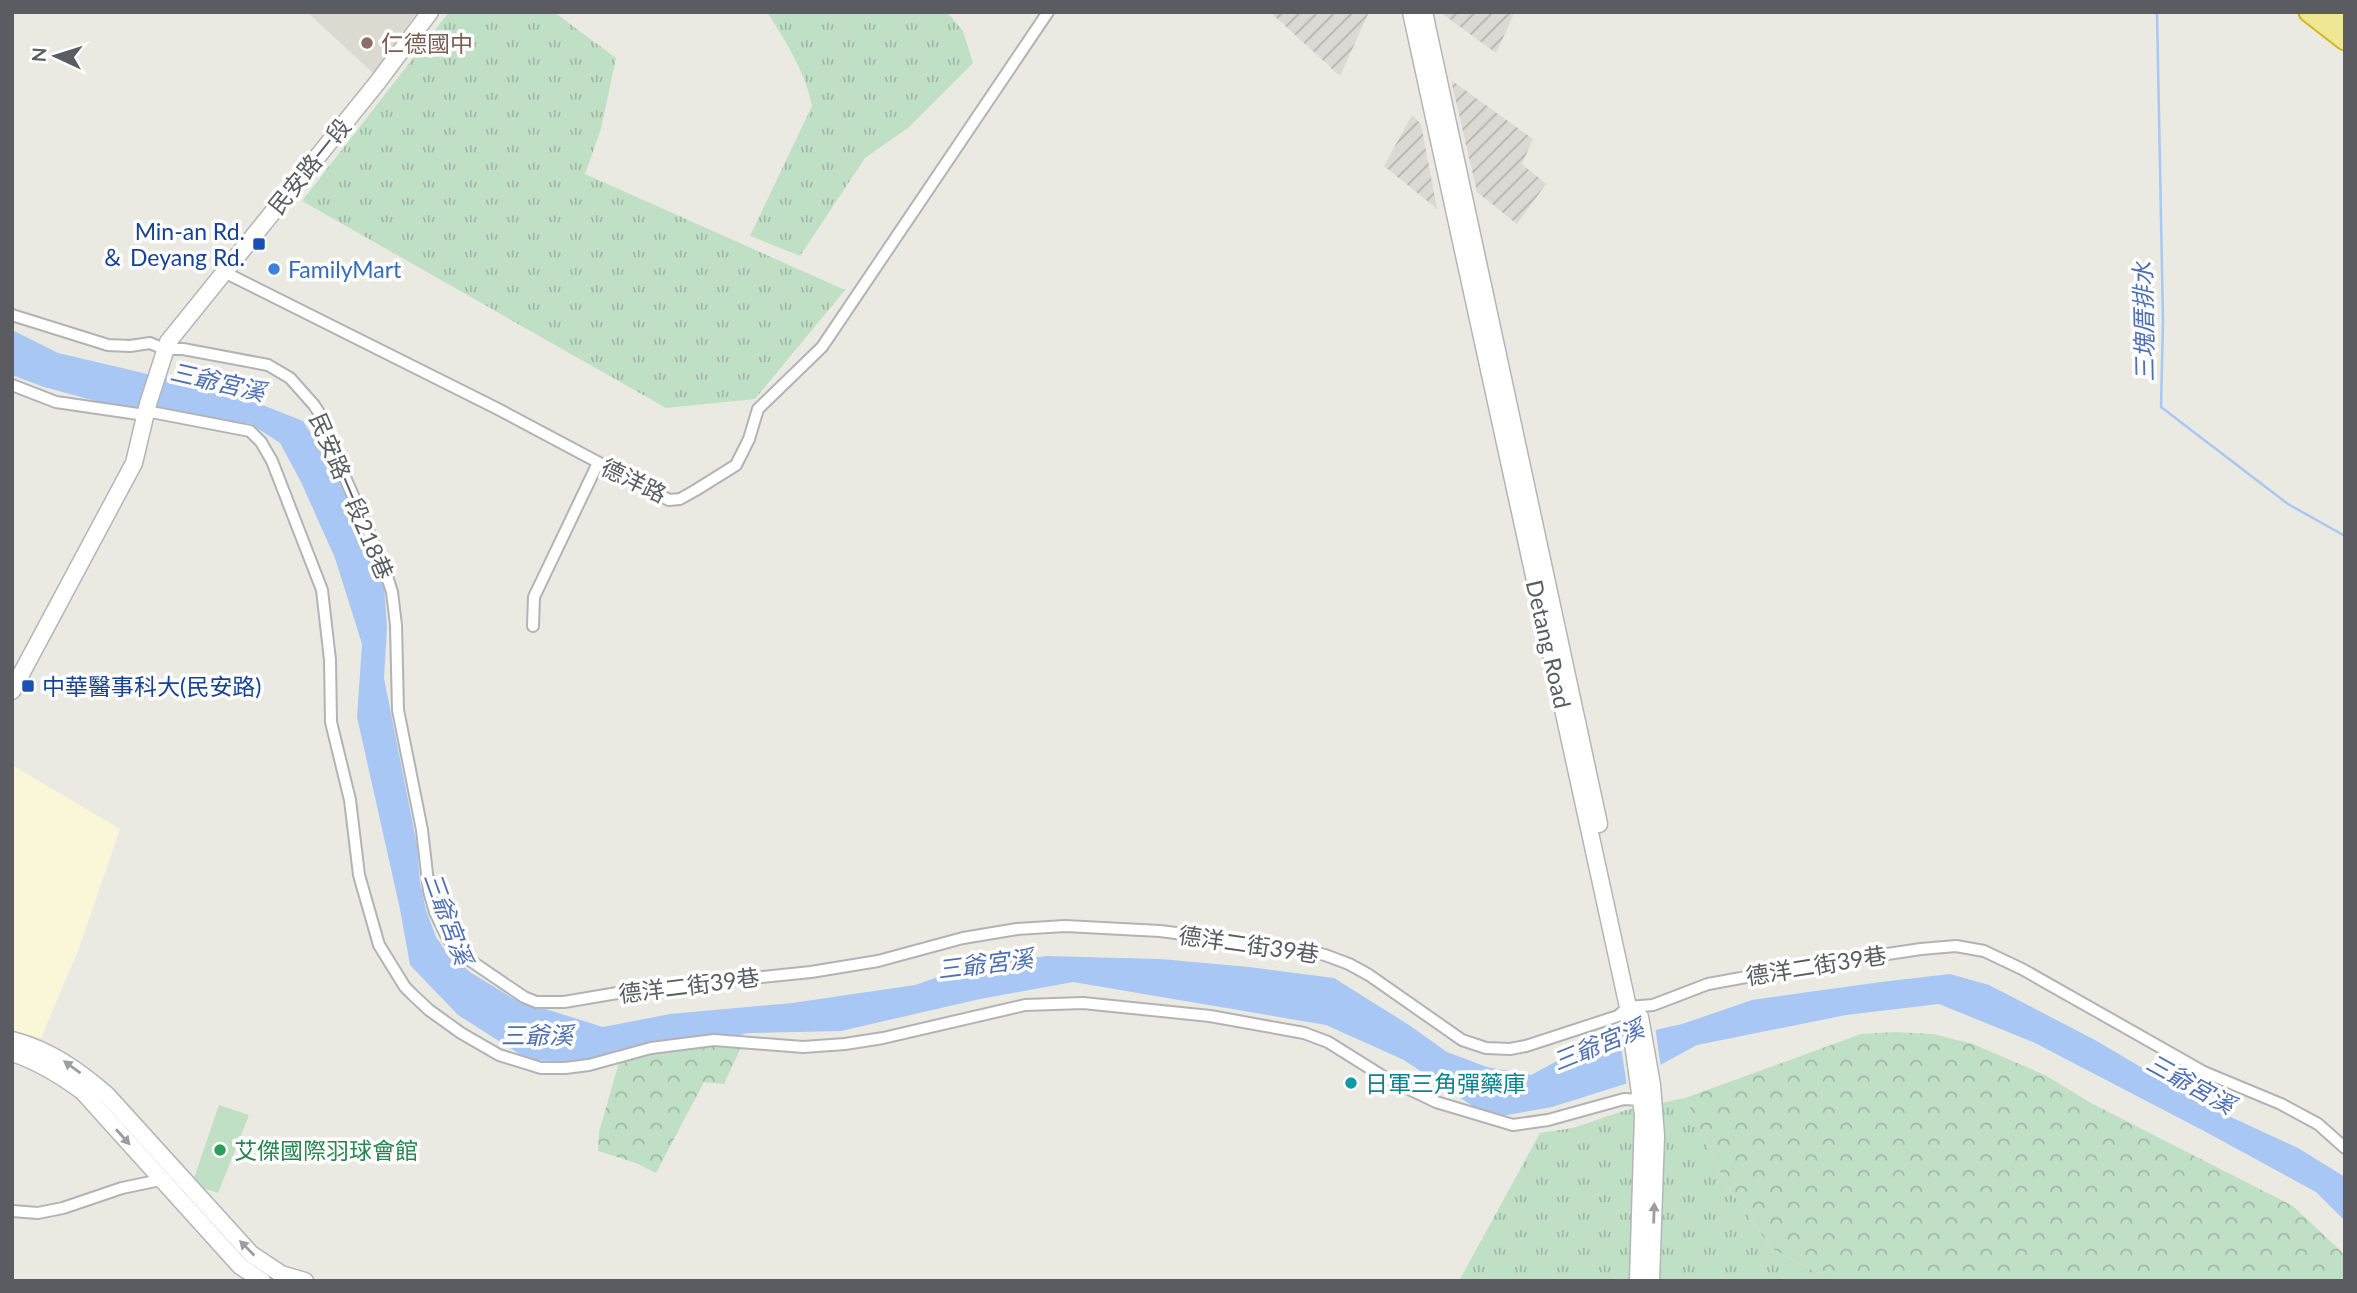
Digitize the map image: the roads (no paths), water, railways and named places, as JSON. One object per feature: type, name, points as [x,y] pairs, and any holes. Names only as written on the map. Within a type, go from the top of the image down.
[{"type":"highway","points":[[2309,12],[2345,40]]},
{"type":"highway","points":[[2336,12],[2345,20]]},
{"type":"street","name":"民安路一段","points":[[163,351],[377,83],[430,12]]},
{"type":"street","name":"德洋路","points":[[224,272],[484,401],[669,500],[680,499],[736,465],[749,439],[758,409],[822,347],[1048,12]]},
{"type":"street","name":"Detang Road","points":[[1411,12],[1633,1011]]},
{"type":"street","name":"Detang Road","points":[[1423,12],[1576,713],[1656,1136],[1651,1281]]},
{"type":"street","name":"民安路一段218巷","points":[[12,315],[108,345],[150,344],[163,351],[183,349],[268,365],[290,378],[321,416],[384,567],[392,592],[396,625],[398,710]]},
{"type":"street","points":[[12,691],[134,463],[163,351]]},
{"type":"street","points":[[12,385],[56,402],[147,410],[250,431],[261,442],[272,461],[324,602],[330,660],[331,722],[350,800],[359,875],[379,945],[412,995],[461,1033],[499,1055],[541,1068],[565,1069],[651,1048],[714,1040],[803,1047],[845,1044],[883,1038],[1025,1005],[1083,1003],[1210,1016],[1304,1033],[1328,1042],[1384,1077],[1436,1102],[1513,1125],[1548,1120],[1646,1093]]},
{"type":"street","points":[[533,626],[534,597],[598,463]]},
{"type":"street","name":"德洋二街39巷","points":[[398,710],[422,830],[429,891],[447,939],[468,959],[513,991],[536,1002],[564,1002],[646,988],[822,970],[878,961],[963,938],[1017,929],[1066,926],[1160,931],[1293,947],[1325,955],[1369,975],[1462,1040],[1486,1048],[1510,1049],[1541,1042],[1709,984],[1922,948],[1955,946],[1984,951],[2022,969],[2204,1072],[2306,1117],[2345,1147]]},
{"type":"street","points":[[12,1040],[31,1045],[65,1061],[107,1095],[240,1266],[262,1281]]},
{"type":"street","points":[[12,1053],[59,1074],[82,1091],[251,1254],[281,1274],[305,1281]]},
{"type":"street","name":"Detang Road","points":[[1638,1281],[1646,1093]]},
{"type":"street","points":[[12,1211],[38,1213],[63,1208],[169,1176]]},
{"type":"water","name":"三爺溪","points":[[12,330],[58,353],[207,388],[303,421],[346,489],[384,585],[387,627],[384,678],[417,845],[420,882],[426,910],[436,937],[445,950],[470,972],[514,999],[603,1027],[670,1014],[792,1003],[915,985],[970,966],[1047,956],[1160,959],[1334,978],[1447,1052],[1487,1067],[1531,1075],[1585,1046],[1682,1024],[1752,1000],[1950,974],[1989,985],[2095,1040],[2205,1105],[2298,1148],[2345,1177],[2345,1221],[2316,1192],[2204,1131],[2035,1043],[1939,1004],[1846,1015],[1697,1045],[1625,1084],[1552,1107],[1496,1117],[1480,1111],[1404,1060],[1326,1025],[1073,982],[980,999],[841,1031],[748,1033],[728,1038],[665,1042],[575,1062],[529,1060],[458,1015],[410,965],[357,717],[362,644],[335,558],[301,482],[280,443],[251,424],[103,403],[12,375]]},
{"type":"waterway","name":"三塊厝排水","points":[[2157,12],[2163,321],[2161,407],[2288,504],[2345,536]]},
{"type":"place","name":"仁德國中","points":[[367,43]]},
{"type":"place","name":"Min-an Rd. ＆ Deyang Rd.","points":[[259,244]]},
{"type":"place","name":"FamilyMart","points":[[274,269]]},
{"type":"place","name":"中華醫事科大(民安路)","points":[[28,686]]},
{"type":"place","name":"日軍三角彈藥庫","points":[[1351,1083]]},
{"type":"place","name":"艾傑國際羽球會館","points":[[220,1150]]},
{"type":"water label","name":"三爺宮溪","points":[[218,381]]},
{"type":"water label","name":"三爺宮溪","points":[[449,918]]},
{"type":"water label","name":"三爺宮溪","points":[[985,963]]},
{"type":"water label","name":"三爺宮溪","points":[[1598,1044]]},
{"type":"water label","name":"三爺宮溪","points":[[2191,1083]]}]
